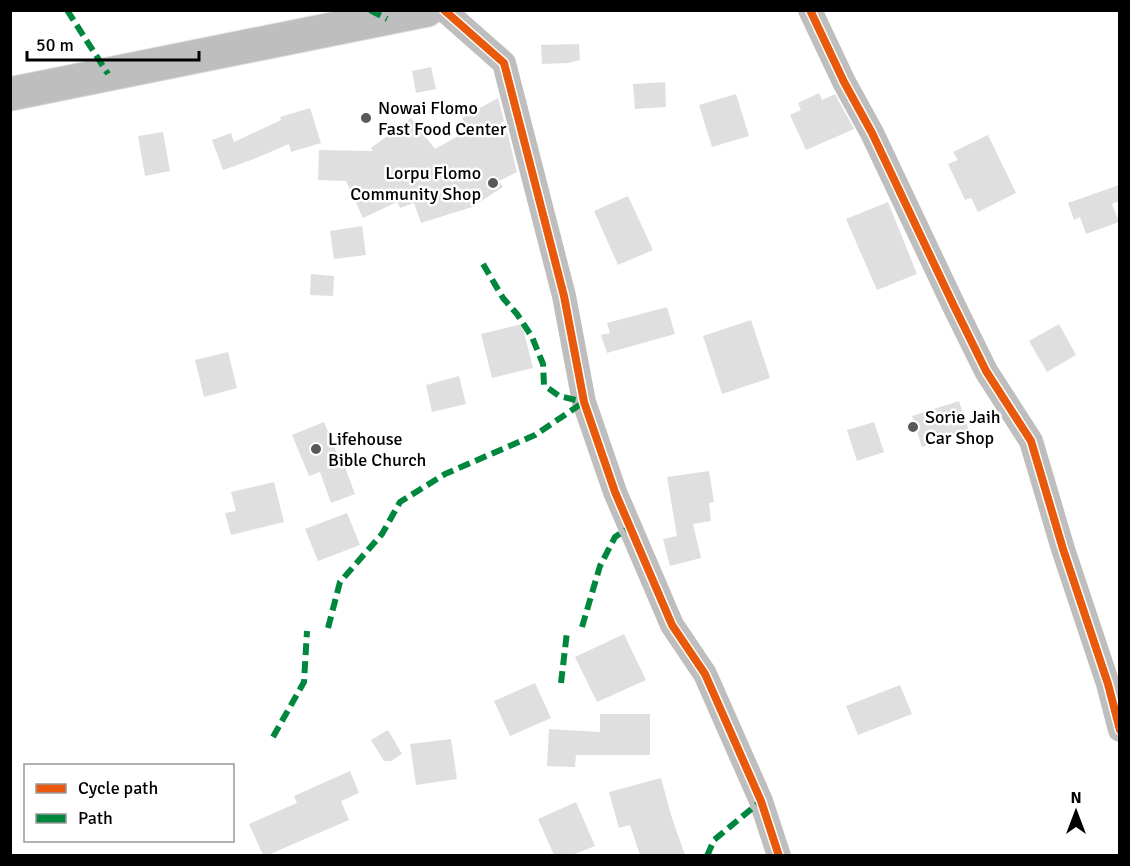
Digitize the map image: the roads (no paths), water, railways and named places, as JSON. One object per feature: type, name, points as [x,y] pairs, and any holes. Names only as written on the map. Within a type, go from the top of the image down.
[{"type":"highway","points":[[10,94],[428,10]]},
{"type":"street","points":[[444,10],[504,63],[564,296],[584,402],[611,481],[672,625],[705,674],[761,801],[779,855]]},
{"type":"street","points":[[810,10],[872,133],[986,371],[1031,441],[1077,594],[1108,684],[1119,730]]},
{"type":"place","name":"Nowai Flomo Fast Food Center","points":[[366,118]]},
{"type":"place","name":"Lorpu Flomo Community Shop","points":[[493,183]]},
{"type":"place","name":"Sorie Jaih Car Shop","points":[[913,427]]},
{"type":"place","name":"Lifehouse Bible Church","points":[[316,449]]}]
